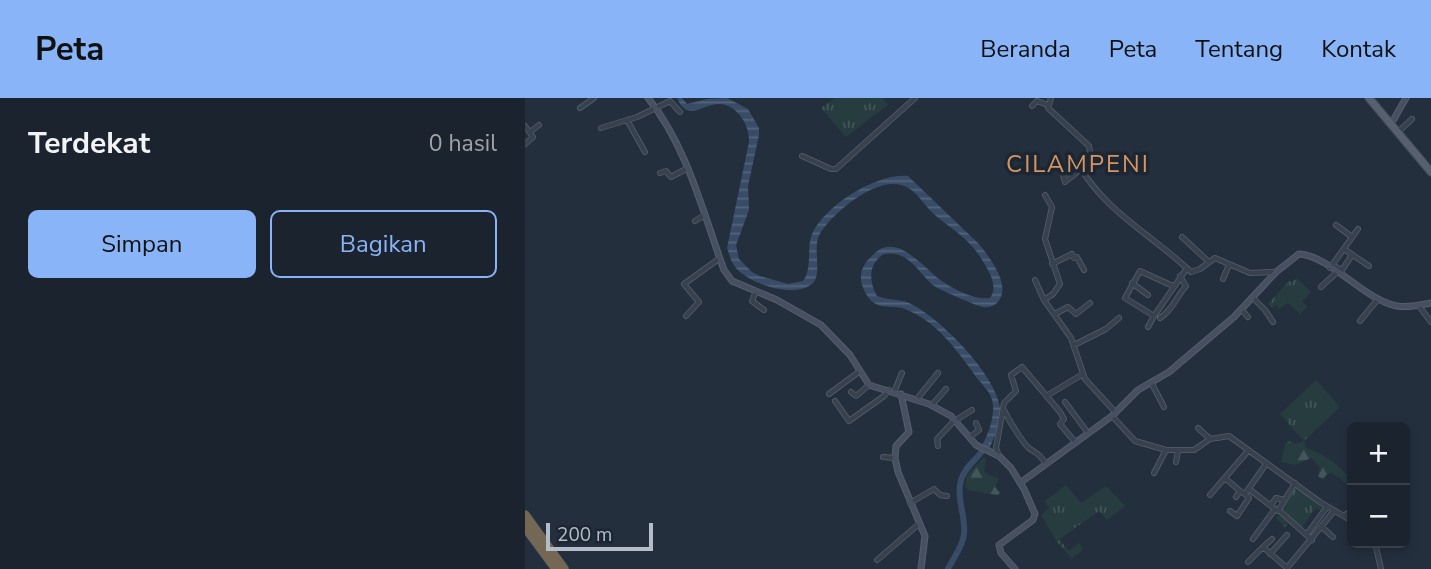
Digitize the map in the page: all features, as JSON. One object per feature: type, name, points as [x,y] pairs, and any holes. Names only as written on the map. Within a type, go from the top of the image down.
[{"type":"highway","points":[[525,515],[564,569]]},
{"type":"highway","points":[[525,527],[556,569]]},
{"type":"main road","points":[[1369,98],[1429,166]]},
{"type":"street","points":[[580,108],[594,98]]},
{"type":"street","points":[[648,98],[668,128],[720,258],[732,281],[756,290],[821,325],[837,340],[869,385],[932,405],[955,421],[978,446],[999,456]]},
{"type":"street","points":[[802,156],[836,169],[915,98]]},
{"type":"street","points":[[1048,105],[1051,98]]},
{"type":"street","points":[[1391,124],[1406,98]]},
{"type":"street","points":[[1032,106],[1037,101],[1048,105],[1052,113],[1089,146],[1090,152],[1079,165],[1081,169],[1111,203],[1194,273],[1217,258],[1248,273],[1276,272]]},
{"type":"street","points":[[601,128],[671,102],[680,112]]},
{"type":"street","points":[[1398,132],[1412,119]]},
{"type":"street","points":[[627,120],[645,152]]},
{"type":"street","points":[[530,132],[539,125]]},
{"type":"street","points":[[525,126],[533,137],[525,144]]},
{"type":"street","points":[[1081,169],[1065,183],[1063,176],[1076,163],[1082,162]]},
{"type":"street","points":[[660,173],[666,171],[671,177],[686,169]]},
{"type":"street","points":[[1044,300],[1060,285],[1045,239],[1051,203],[1045,194]]},
{"type":"street","points":[[695,220],[705,215]]},
{"type":"street","points":[[1336,225],[1352,237]]},
{"type":"street","points":[[1321,287],[1358,229]]},
{"type":"street","points":[[1182,237],[1209,262]]},
{"type":"street","points":[[1344,249],[1369,266]]},
{"type":"street","points":[[1052,264],[1072,254],[1074,258],[1077,257],[1084,270]]},
{"type":"street","points":[[1020,483],[1114,414],[1135,393],[1169,372],[1242,310],[1276,272],[1301,254],[1334,269],[1379,298],[1399,306],[1431,303]]},
{"type":"street","points":[[1334,269],[1342,270],[1352,255]]},
{"type":"street","points":[[686,316],[699,302],[684,284],[720,258]]},
{"type":"street","points":[[1223,279],[1229,264]]},
{"type":"street","points":[[1148,327],[1187,268]]},
{"type":"street","points":[[1154,316],[1125,298],[1140,271],[1173,286]]},
{"type":"street","points":[[1160,318],[1167,314],[1186,286],[1180,276]]},
{"type":"street","points":[[1035,280],[1044,300],[1067,330],[1089,386],[1135,441],[1178,451],[1196,450],[1210,439],[1229,436],[1327,507],[1347,518]]},
{"type":"street","points":[[1132,284],[1148,295]]},
{"type":"street","points":[[756,290],[752,301],[764,310]]},
{"type":"street","points":[[1253,298],[1273,323]]},
{"type":"street","points":[[1360,321],[1379,298]]},
{"type":"street","points":[[1055,314],[1068,307],[1076,314],[1090,303]]},
{"type":"street","points":[[1418,305],[1431,322]]},
{"type":"street","points":[[1242,310],[1248,317]]},
{"type":"street","points":[[1074,345],[1106,329],[1119,318]]},
{"type":"street","points":[[1015,569],[999,547],[1035,517],[1020,483],[999,456],[996,447],[1006,400],[1016,391],[1011,375],[1022,367],[1048,396],[1064,419],[1060,424],[1075,442]]},
{"type":"street","points":[[829,394],[860,371]]},
{"type":"street","points":[[835,401],[849,421],[891,391],[902,373]]},
{"type":"street","points":[[918,399],[938,373]]},
{"type":"street","points":[[1048,396],[1083,374]]},
{"type":"street","points":[[1148,384],[1164,407]]},
{"type":"street","points":[[851,392],[856,396],[869,385]]},
{"type":"street","points":[[932,405],[946,389]]},
{"type":"street","points":[[901,394],[909,432],[896,446],[895,458],[898,472],[924,533],[921,569]]},
{"type":"street","points":[[1065,402],[1089,433]]},
{"type":"street","points":[[1005,409],[1007,417],[1027,445],[1037,452],[1046,464]]},
{"type":"street","points":[[938,446],[937,439],[955,421],[972,410]]},
{"type":"street","points":[[970,437],[979,430],[976,423]]},
{"type":"street","points":[[1198,428],[1210,439]]},
{"type":"street","points":[[1154,473],[1166,450]]},
{"type":"street","points":[[1176,462],[1178,451]]},
{"type":"street","points":[[1210,495],[1248,451]]},
{"type":"street","points":[[883,457],[895,458]]},
{"type":"street","points":[[1235,497],[1249,489],[1266,464]]},
{"type":"street","points":[[1225,478],[1249,498],[1237,516],[1230,511]]},
{"type":"street","points":[[1253,539],[1276,498],[1285,500],[1295,483]]},
{"type":"street","points":[[910,503],[934,489],[940,495],[947,496]]},
{"type":"street","points":[[1249,489],[1273,507]]},
{"type":"street","points":[[1307,534],[1327,507]]},
{"type":"street","points":[[1263,547],[1287,568],[1323,528],[1334,511]]},
{"type":"street","points":[[1282,513],[1312,540]]},
{"type":"street","points":[[877,560],[919,524]]},
{"type":"street","points":[[1323,528],[1333,537]]},
{"type":"street","points":[[1270,554],[1287,535]]},
{"type":"street","points":[[1248,562],[1272,539]]},
{"type":"street","points":[[1376,548],[1381,569]]},
{"type":"green space","points":[[835,98],[882,98],[888,105],[846,137],[821,108]]},
{"type":"green space","points":[[1297,278],[1311,292],[1302,301],[1307,307],[1300,314],[1288,303],[1279,309],[1276,305],[1272,308],[1268,304],[1289,281]]},
{"type":"green space","points":[[1316,380],[1340,407],[1304,441],[1280,414]]},
{"type":"green space","points":[[1290,441],[1295,444],[1304,441],[1306,448],[1331,461],[1347,475],[1347,485],[1331,473],[1323,480],[1318,476],[1320,467],[1311,458],[1295,465],[1281,462],[1285,444]]},
{"type":"green space","points":[[984,457],[984,472],[999,479],[995,487],[1000,493],[997,495],[968,490],[965,486],[967,475]]},
{"type":"green space","points":[[1294,484],[1326,508],[1322,512],[1316,507],[1302,528],[1299,525],[1294,528],[1289,523],[1285,527],[1276,518],[1283,509],[1279,506]]},
{"type":"green space","points":[[1066,485],[1081,503],[1106,486],[1125,506],[1107,520],[1099,511],[1061,538],[1069,551],[1079,543],[1083,550],[1072,558],[1057,542],[1041,515],[1049,508],[1045,501]]},
{"type":"water","points":[[677,98],[682,98],[687,104],[727,98],[748,109],[759,128],[748,186],[749,210],[736,245],[739,259],[760,276],[788,284],[803,281],[808,270],[812,234],[828,212],[867,185],[896,176],[908,176],[979,244],[1001,280],[1002,295],[998,302],[991,306],[980,306],[937,288],[911,263],[898,255],[882,255],[877,259],[871,279],[877,296],[909,303],[938,323],[966,350],[989,380],[1000,413],[999,424],[989,450],[982,446],[993,411],[991,396],[986,388],[936,328],[905,309],[874,303],[865,292],[861,279],[862,270],[870,258],[879,250],[895,247],[911,255],[952,287],[968,295],[990,298],[993,282],[975,249],[932,213],[910,189],[899,184],[887,185],[861,195],[837,213],[821,232],[817,244],[817,272],[813,283],[806,288],[786,290],[755,281],[737,269],[727,248],[749,142],[745,123],[738,113],[727,106],[715,104],[691,111],[681,105]]},
{"type":"waterway","points":[[948,569],[960,548],[964,534],[961,480],[986,445]]},
{"type":"district","name":"CILAMPENI","points":[[1078,164]]}]
